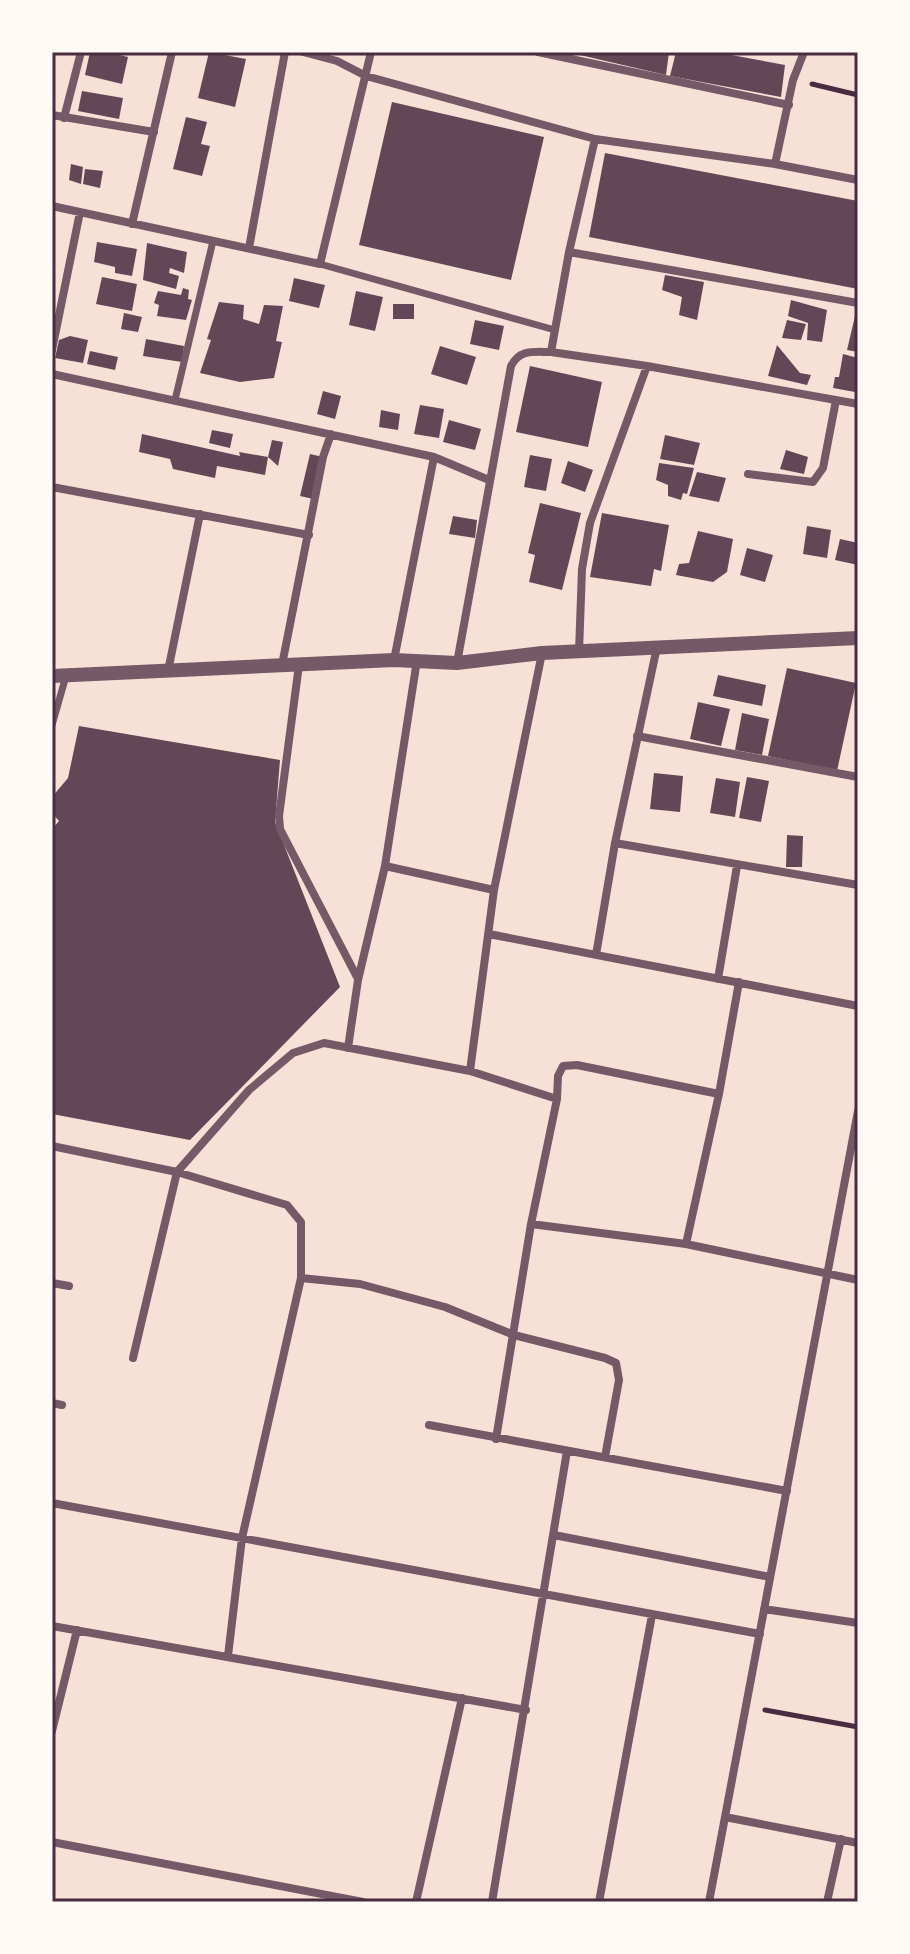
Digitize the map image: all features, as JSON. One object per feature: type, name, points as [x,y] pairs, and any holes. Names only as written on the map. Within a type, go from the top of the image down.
[{"type":"street","points":[[64,118],[81,52]]},
{"type":"street","points":[[132,224],[172,52]]},
{"type":"street","points":[[249,248],[285,52]]},
{"type":"street","points":[[303,52],[337,61],[366,76],[595,139],[775,164],[858,180]]},
{"type":"street","points":[[320,264],[371,52]]},
{"type":"street","points":[[538,52],[789,105]]},
{"type":"street","points":[[775,164],[793,80],[804,52]]},
{"type":"street","points":[[52,115],[154,132]]},
{"type":"street","points":[[551,352],[569,252],[595,139]]},
{"type":"street","points":[[52,206],[320,264],[555,330]]},
{"type":"street","points":[[52,350],[80,212]]},
{"type":"street","points":[[175,400],[213,241]]},
{"type":"street","points":[[569,252],[858,303]]},
{"type":"street","points":[[457,663],[489,480],[511,366],[516,357],[523,353],[551,352],[858,404]]},
{"type":"street","points":[[579,653],[582,569],[590,523],[647,366]]},
{"type":"street","points":[[52,374],[434,457],[489,480]]},
{"type":"street","points":[[748,474],[813,482],[817,479],[823,468],[836,400]]},
{"type":"street","points":[[282,665],[323,457],[331,434]]},
{"type":"street","points":[[394,660],[434,457]]},
{"type":"street","points":[[52,487],[309,535]]},
{"type":"street","points":[[168,671],[200,514]]},
{"type":"street","points":[[52,725],[59,676],[394,660],[457,663],[542,653],[858,638]]},
{"type":"street","points":[[596,955],[615,843],[657,647]]},
{"type":"street","points":[[470,1071],[494,890],[542,653]]},
{"type":"street","points":[[348,1048],[358,980],[385,866],[417,660]]},
{"type":"street","points":[[299,665],[279,816],[280,829],[358,980]]},
{"type":"street","points":[[637,736],[858,777]]},
{"type":"street","points":[[615,843],[858,885]]},
{"type":"street","points":[[385,866],[494,890]]},
{"type":"street","points":[[718,979],[737,866]]},
{"type":"street","points":[[489,934],[858,1006]]},
{"type":"street","points":[[686,1244],[719,1094],[739,982]]},
{"type":"street","points":[[133,1358],[177,1172],[249,1090],[293,1053],[324,1043],[470,1071],[557,1099]]},
{"type":"street","points":[[496,1439],[531,1224],[557,1099],[558,1076],[563,1066],[577,1065],[719,1094]]},
{"type":"street","points":[[709,1902],[858,1111]]},
{"type":"street","points":[[52,1146],[177,1172],[287,1205],[301,1222],[301,1278],[242,1538],[228,1656]]},
{"type":"street","points":[[531,1224],[686,1244],[858,1280]]},
{"type":"street","points":[[301,1278],[360,1284],[445,1307],[514,1335],[616,1363],[619,1380],[605,1457]]},
{"type":"street","points":[[52,1283],[69,1286]]},
{"type":"street","points":[[52,1403],[62,1405]]},
{"type":"street","points":[[429,1425],[787,1491]]},
{"type":"street","points":[[492,1902],[567,1451]]},
{"type":"street","points":[[52,1503],[760,1634]]},
{"type":"street","points":[[554,1535],[770,1577]]},
{"type":"street","points":[[764,1609],[858,1623]]},
{"type":"street","points":[[599,1902],[652,1615]]},
{"type":"street","points":[[52,1626],[526,1710]]},
{"type":"street","points":[[52,1731],[77,1630]]},
{"type":"street","points":[[416,1902],[462,1698]]},
{"type":"street","points":[[725,1817],[858,1843]]},
{"type":"street","points":[[827,1902],[841,1839]]},
{"type":"street","points":[[52,1842],[363,1902]]},
{"type":"path","points":[[793,80],[858,95]]},
{"type":"path","points":[[745,1706],[858,1727]]},
{"type":"building","points":[[90,52],[128,57],[122,84],[85,75]]},
{"type":"building","points":[[209,52],[246,59],[235,107],[198,98]]},
{"type":"building","points":[[567,52],[669,52],[666,75]]},
{"type":"building","points":[[676,52],[715,52],[785,65],[781,97],[670,76]]},
{"type":"building","points":[[82,91],[123,98],[119,119],[78,111]]},
{"type":"building","points":[[392,102],[544,137],[511,280],[359,245]]},
{"type":"building","points":[[186,117],[207,122],[201,144],[210,146],[202,176],[173,169]]},
{"type":"building","points":[[605,153],[858,201],[858,289],[589,237]]},
{"type":"building","points":[[71,164],[83,167],[81,184],[69,180]]},
{"type":"building","points":[[85,169],[103,171],[100,188],[83,184]]},
{"type":"building","points":[[97,242],[137,249],[132,276],[115,273],[115,267],[94,262]]},
{"type":"building","points":[[147,243],[187,252],[184,273],[170,268],[169,273],[179,276],[176,289],[143,280]]},
{"type":"building","points":[[665,275],[704,282],[697,320],[679,315],[682,297],[662,290]]},
{"type":"building","points":[[102,277],[137,284],[132,311],[96,304]]},
{"type":"building","points":[[294,278],[325,285],[319,308],[289,301]]},
{"type":"building","points":[[183,288],[189,290],[188,299],[192,300],[186,320],[157,316],[159,305],[154,303],[158,291],[181,295]]},
{"type":"building","points":[[356,291],[383,297],[375,331],[349,325]]},
{"type":"building","points":[[791,300],[827,310],[822,342],[807,340],[808,323],[788,316]]},
{"type":"building","points":[[219,302],[244,305],[243,319],[259,324],[264,305],[283,306],[276,341],[282,342],[274,378],[240,382],[200,373]]},
{"type":"building","points":[[393,304],[414,304],[414,319],[393,319]]},
{"type":"building","points":[[124,313],[142,317],[138,332],[121,329]]},
{"type":"building","points":[[855,316],[858,317],[858,352],[847,350]]},
{"type":"building","points":[[475,320],[504,326],[499,350],[470,344]]},
{"type":"building","points":[[787,320],[806,324],[801,340],[782,338]]},
{"type":"building","points":[[70,336],[88,340],[83,363],[55,358],[59,340]]},
{"type":"building","points":[[146,339],[184,346],[182,362],[143,356]]},
{"type":"building","points":[[777,345],[800,373],[811,375],[807,385],[768,376]]},
{"type":"building","points":[[440,346],[476,357],[467,385],[431,374]]},
{"type":"building","points":[[90,351],[118,357],[115,370],[87,364]]},
{"type":"building","points":[[843,354],[858,358],[855,392],[833,388],[835,377],[839,377]]},
{"type":"building","points":[[530,366],[602,382],[588,447],[516,432]]},
{"type":"building","points":[[323,391],[341,396],[335,419],[317,414]]},
{"type":"building","points":[[420,405],[444,409],[439,438],[414,434]]},
{"type":"building","points":[[381,410],[400,414],[398,430],[379,427]]},
{"type":"building","points":[[449,420],[481,429],[475,450],[443,442]]},
{"type":"building","points":[[212,430],[233,434],[230,448],[209,443]]},
{"type":"building","points":[[142,434],[240,456],[239,452],[268,457],[265,475],[217,466],[215,478],[173,469],[170,459],[139,452]]},
{"type":"building","points":[[665,435],[700,443],[694,465],[660,459]]},
{"type":"building","points":[[272,440],[283,442],[278,466],[268,457]]},
{"type":"building","points":[[786,450],[808,457],[804,474],[780,469]]},
{"type":"building","points":[[310,454],[323,457],[313,499],[300,496]]},
{"type":"building","points":[[530,455],[552,459],[546,491],[524,487]]},
{"type":"building","points":[[568,461],[593,470],[585,492],[561,483]]},
{"type":"building","points":[[659,463],[694,468],[687,494],[683,493],[681,500],[668,496],[668,485],[656,480]]},
{"type":"building","points":[[697,472],[726,478],[719,502],[689,496]]},
{"type":"building","points":[[540,503],[581,513],[562,590],[529,582],[535,555],[528,553]]},
{"type":"building","points":[[602,513],[669,525],[661,571],[654,569],[651,586],[590,577]]},
{"type":"building","points":[[453,516],[477,520],[475,538],[449,534]]},
{"type":"building","points":[[807,526],[831,530],[827,558],[803,554]]},
{"type":"building","points":[[698,531],[733,539],[727,572],[713,582],[676,575],[679,564],[689,563]]},
{"type":"building","points":[[840,539],[858,543],[858,565],[835,560]]},
{"type":"building","points":[[747,548],[773,555],[765,582],[740,575]]},
{"type":"building","points":[[787,668],[856,683],[837,771],[768,756]]},
{"type":"building","points":[[718,675],[766,685],[762,706],[713,696]]},
{"type":"building","points":[[698,702],[730,709],[721,746],[690,739]]},
{"type":"building","points":[[742,713],[769,719],[762,755],[735,750]]},
{"type":"building","points":[[79,726],[280,760],[275,822],[340,987],[190,1140],[52,1114],[52,829],[59,821],[52,813],[52,797],[68,778]]},
{"type":"building","points":[[654,773],[683,776],[680,812],[650,809]]},
{"type":"building","points":[[747,777],[769,781],[761,822],[739,818]]},
{"type":"building","points":[[716,778],[740,782],[735,817],[710,813]]},
{"type":"building","points":[[787,835],[803,836],[802,867],[786,867]]}]
